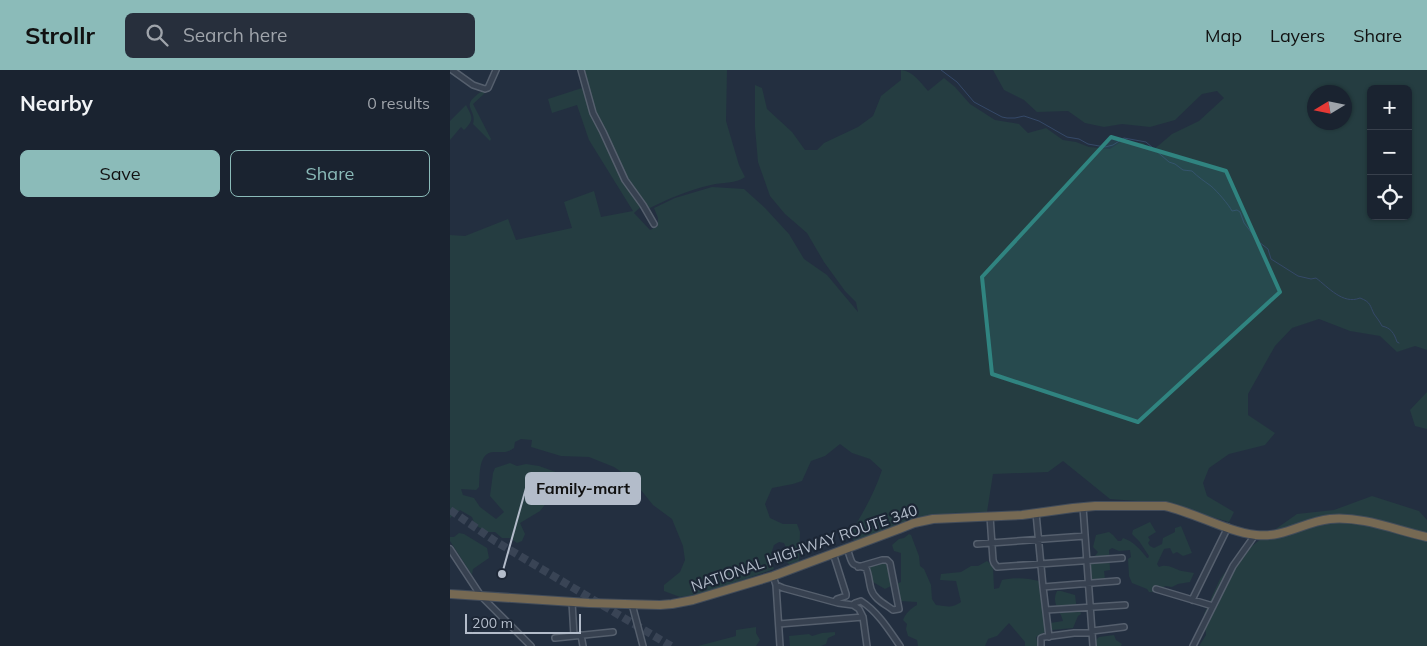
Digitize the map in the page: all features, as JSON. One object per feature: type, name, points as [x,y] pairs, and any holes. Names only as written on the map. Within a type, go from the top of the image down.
[{"type":"highway","name":"NATIONAL HIGHWAY ROUTE 340","points":[[450,594],[572,602],[660,605],[685,602],[773,576],[923,521],[1036,513],[1082,507],[1166,506],[1177,508],[1255,535],[1279,535],[1309,523],[1342,518],[1363,520],[1427,536]]},
{"type":"street","points":[[451,70],[473,85],[485,89],[488,88],[496,70]]},
{"type":"street","points":[[581,70],[590,107],[625,180],[654,224]]},
{"type":"street","points":[[1082,507],[1093,646]]},
{"type":"street","points":[[1036,513],[1049,637]]},
{"type":"street","points":[[990,516],[993,560],[997,567],[1122,558]]},
{"type":"street","points":[[1192,600],[1228,527]]},
{"type":"street","points":[[1193,646],[1233,566],[1255,535]]},
{"type":"street","points":[[977,544],[1085,536]]},
{"type":"street","points":[[847,548],[853,564],[855,566],[858,567],[864,568],[867,571],[876,597],[893,610],[899,608],[890,563],[887,560],[882,560],[858,567]]},
{"type":"street","points":[[450,549],[481,596],[531,646]]},
{"type":"street","points":[[833,553],[846,594],[835,602]]},
{"type":"street","points":[[773,576],[776,585],[780,646]]},
{"type":"street","points":[[1043,588],[1117,581]]},
{"type":"street","points":[[776,585],[835,602],[853,605],[859,609],[863,617],[867,646]]},
{"type":"street","points":[[1156,589],[1212,606]]},
{"type":"street","points":[[853,605],[861,601],[872,610],[888,628],[900,646]]},
{"type":"street","points":[[572,602],[574,636]]},
{"type":"street","points":[[632,604],[643,646]]},
{"type":"street","points":[[1046,610],[1125,605]]},
{"type":"street","points":[[779,624],[863,617]]},
{"type":"street","points":[[1041,646],[1041,638],[1124,627]]},
{"type":"street","points":[[556,638],[613,632]]},
{"type":"street","points":[[581,635],[582,646]]},
{"type":"highlighted area","points":[[1111,137],[1226,171],[1280,292],[1138,422],[992,374],[982,277]]},
{"type":"green space","points":[[582,70],[727,70],[726,121],[739,165],[745,177],[737,181],[694,189],[648,209],[644,204],[634,213],[650,230],[658,226],[658,218],[654,208],[675,198],[712,187],[744,189],[789,234],[804,259],[827,275],[858,312],[856,302],[845,291],[824,262],[807,233],[785,214],[770,196],[758,162],[755,127],[755,85],[762,88],[767,109],[792,132],[805,150],[817,150],[824,143],[858,127],[873,116],[881,96],[901,80],[901,70],[913,75],[928,91],[944,78],[970,104],[995,120],[1019,124],[1028,133],[1046,128],[1063,140],[1089,147],[1110,149],[1122,141],[1143,143],[1152,151],[1172,134],[1199,121],[1224,98],[1217,91],[1202,94],[1175,120],[1150,127],[1122,124],[1104,127],[1085,123],[1068,111],[1037,112],[1024,100],[1004,90],[993,70],[1427,70],[1427,350],[1415,346],[1397,352],[1380,336],[1350,331],[1319,319],[1292,328],[1275,346],[1248,394],[1248,415],[1275,433],[1265,445],[1229,454],[1209,468],[1203,483],[1207,496],[1234,512],[1229,522],[1163,503],[1110,499],[1063,461],[1048,472],[993,474],[987,512],[918,517],[855,542],[850,534],[868,503],[882,470],[870,459],[852,453],[840,444],[825,456],[811,461],[802,481],[772,488],[765,504],[770,518],[783,524],[797,524],[800,532],[799,562],[789,564],[786,561],[787,550],[784,543],[779,542],[774,545],[770,557],[774,569],[714,590],[680,597],[664,591],[664,585],[680,572],[685,560],[683,546],[672,519],[653,505],[632,479],[614,467],[589,457],[561,456],[531,447],[532,440],[521,439],[515,442],[514,448],[509,451],[489,453],[485,456],[481,465],[479,487],[476,490],[461,489],[463,495],[474,498],[480,507],[496,519],[504,512],[490,496],[495,468],[510,463],[517,466],[526,464],[539,466],[564,475],[555,485],[551,497],[540,511],[520,523],[525,534],[522,541],[517,543],[510,538],[502,538],[495,532],[487,532],[475,525],[472,517],[460,510],[450,518],[450,235],[465,236],[508,219],[516,240],[572,228],[564,202],[594,191],[601,217],[633,211],[589,140],[577,105],[552,113],[548,99],[582,88],[578,71]]},
{"type":"green space","points":[[482,91],[485,93],[473,104],[491,139],[490,141],[473,124],[474,117],[470,103]]},
{"type":"green space","points":[[466,105],[471,115],[470,123],[464,130],[461,127],[450,140],[450,121]]},
{"type":"green space","points":[[1427,392],[1427,429],[1415,426],[1410,410]]},
{"type":"green space","points":[[1372,496],[1419,511],[1427,520],[1427,646],[1199,646],[1206,635],[1204,614],[1220,579],[1235,560],[1297,514],[1334,510]]},
{"type":"green space","points":[[1150,522],[1156,532],[1148,537],[1150,540],[1148,543],[1154,548],[1162,544],[1163,538],[1175,532],[1175,528],[1181,526],[1192,553],[1183,556],[1177,552],[1173,554],[1170,548],[1164,549],[1157,564],[1159,567],[1168,566],[1194,573],[1190,582],[1172,587],[1165,586],[1159,592],[1149,592],[1147,589],[1132,583],[1129,576],[1128,559],[1131,557],[1130,550],[1119,551],[1112,548],[1109,550],[1110,570],[1104,571],[1105,579],[1092,580],[1089,563],[1098,558],[1095,556],[1098,552],[1093,547],[1096,535],[1109,532],[1118,541],[1121,541],[1123,538],[1127,539],[1148,558],[1149,556],[1139,541],[1132,534],[1133,530]]},
{"type":"green space","points":[[459,533],[487,548],[489,558],[473,569],[472,575],[450,541],[450,537],[454,537]]},
{"type":"green space","points":[[909,534],[919,556],[920,566],[924,569],[931,585],[932,599],[936,605],[951,606],[961,602],[956,581],[940,580],[941,574],[961,572],[971,566],[978,566],[987,561],[993,566],[994,589],[999,588],[1002,580],[1007,579],[1021,578],[1039,581],[1046,629],[1045,632],[1036,637],[1038,646],[1025,646],[1025,642],[1009,623],[997,636],[988,639],[985,646],[918,646],[917,640],[908,636],[907,624],[903,620],[908,611],[917,605],[917,602],[900,601],[896,584],[901,582],[901,553],[894,551],[892,545]]},
{"type":"green space","points":[[887,562],[889,565],[893,585],[885,589],[873,582],[868,567]]},
{"type":"green space","points":[[1057,591],[1075,595],[1077,610],[1080,610],[1081,614],[1078,616],[1073,628],[1052,630],[1050,623],[1063,621],[1055,603]]},
{"type":"green space","points":[[756,627],[756,633],[760,640],[756,646],[698,646],[736,636],[736,630]]},
{"type":"green space","points":[[835,632],[835,635],[828,638],[826,644],[821,646],[790,646],[789,636],[809,634],[812,636]]},
{"type":"green space","points":[[1114,635],[1116,640],[1122,644],[1121,646],[1096,646],[1096,640],[1099,637]]},
{"type":"waterway","points":[[941,70],[957,82],[974,102],[1002,117],[1015,118],[1024,116],[1039,121],[1067,137],[1105,147],[1113,145],[1124,138],[1146,142],[1169,162],[1183,170],[1192,171],[1214,188],[1232,211],[1237,210],[1240,212],[1244,223],[1259,242],[1268,249],[1271,259],[1298,276],[1311,279],[1316,278],[1342,297],[1354,300],[1360,298],[1366,301],[1370,304],[1382,326],[1392,331],[1399,343]]},
{"type":"tunnel","points":[[450,510],[495,541],[671,646]]},
{"type":"place","name":"Family-mart","points":[[502,574]]}]
